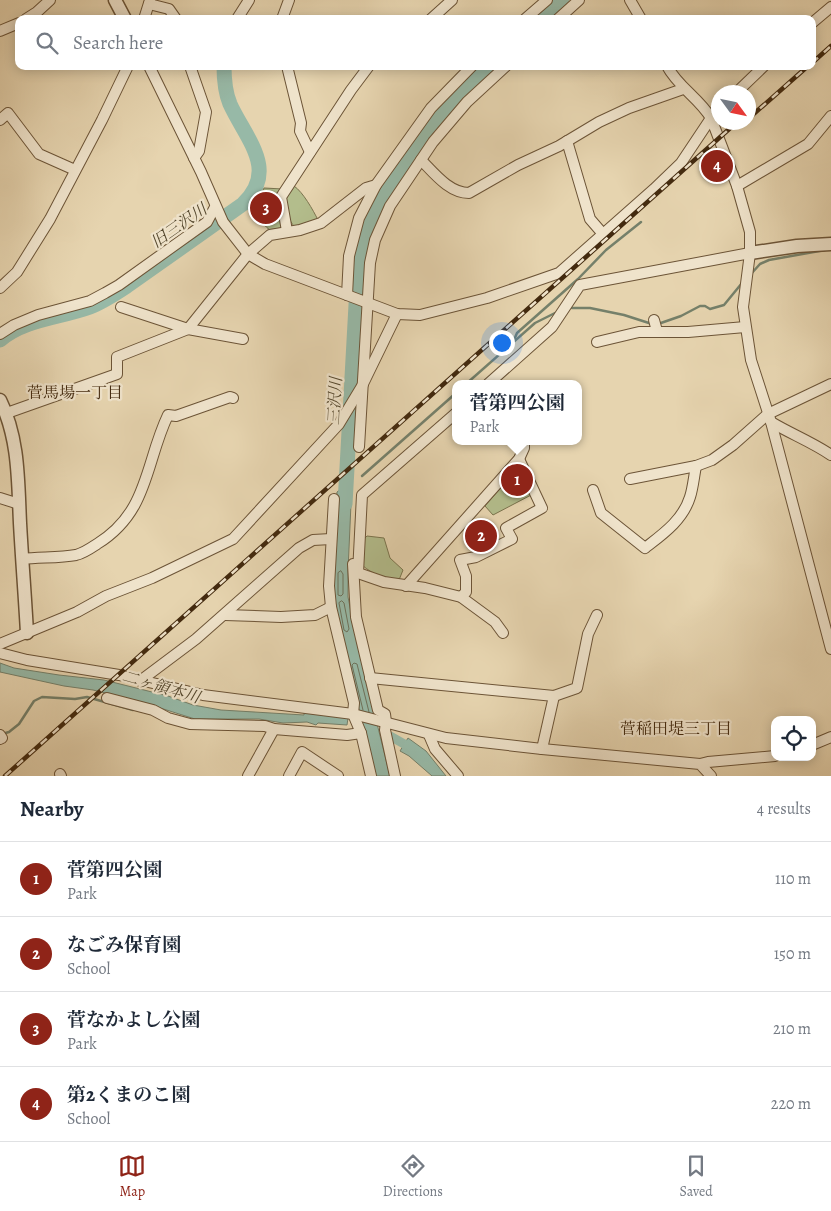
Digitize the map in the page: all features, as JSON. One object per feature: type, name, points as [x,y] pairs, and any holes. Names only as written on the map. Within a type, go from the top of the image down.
[{"type":"street","points":[[31,15],[50,0]]},
{"type":"street","points":[[115,0],[123,15]]},
{"type":"street","points":[[240,15],[249,0]]},
{"type":"street","points":[[283,15],[289,0]]},
{"type":"street","points":[[435,15],[452,0]]},
{"type":"street","points":[[530,15],[547,0]]},
{"type":"street","points":[[562,15],[579,0]]},
{"type":"street","points":[[630,0],[639,15]]},
{"type":"street","points":[[145,15],[150,2],[169,9],[173,15]]},
{"type":"street","points":[[816,20],[831,7]]},
{"type":"street","points":[[0,31],[15,24]]},
{"type":"street","points":[[0,288],[17,272],[50,219],[126,70]]},
{"type":"street","points":[[151,70],[194,158],[218,214],[248,254],[265,264],[397,314],[420,315],[487,298],[559,273],[681,163],[711,120]]},
{"type":"street","points":[[191,70],[206,112],[199,151],[194,158]]},
{"type":"street","points":[[288,70],[301,123],[300,131],[310,152]]},
{"type":"street","points":[[287,231],[281,197],[366,70]]},
{"type":"street","points":[[346,295],[349,256],[359,218],[376,185],[432,108],[468,70]]},
{"type":"street","points":[[359,447],[370,263],[375,240],[384,217],[394,199],[438,136],[462,108],[502,70]]},
{"type":"street","points":[[670,70],[683,89],[711,112]]},
{"type":"street","points":[[744,85],[760,70]]},
{"type":"street","points":[[421,160],[448,186],[460,193],[469,193],[599,122],[628,108],[683,89]]},
{"type":"street","points":[[0,120],[8,113],[39,154],[75,170]]},
{"type":"street","points":[[737,186],[808,144],[831,116]]},
{"type":"street","points":[[720,130],[750,232],[750,253],[743,306],[751,360],[769,418],[831,649]]},
{"type":"street","points":[[567,141],[590,219],[603,234]]},
{"type":"street","points":[[7,414],[117,374],[117,357],[188,329],[248,254],[270,235],[300,230],[321,223],[366,188],[376,185]]},
{"type":"street","points":[[0,334],[14,325],[38,315],[90,301],[119,285],[218,214]]},
{"type":"street","points":[[494,380],[552,327],[580,285],[750,253],[831,244]]},
{"type":"street","points":[[121,307],[188,329],[243,339]]},
{"type":"street","points":[[0,644],[77,612],[106,596],[152,578],[233,539],[338,424],[362,386],[397,314]]},
{"type":"street","points":[[597,342],[656,326],[688,332],[745,326]]},
{"type":"street","points":[[630,479],[696,466],[712,460],[769,418],[831,384]]},
{"type":"street","points":[[22,559],[77,554],[104,540],[119,527],[139,497],[147,478],[161,430],[168,415],[176,416],[230,397],[233,398]]},
{"type":"street","points":[[0,400],[7,414],[15,446],[27,633]]},
{"type":"street","points":[[452,416],[362,495],[358,573],[384,582],[425,588],[461,597],[495,622],[503,633]]},
{"type":"street","points":[[769,418],[796,437],[815,444],[831,455]]},
{"type":"street","points":[[406,586],[519,459],[524,445]]},
{"type":"street","points":[[461,597],[466,592],[466,576],[460,560],[476,556],[512,539],[506,528],[542,508],[519,459]]},
{"type":"street","points":[[594,490],[601,512],[645,548],[671,527],[686,508],[696,466]]},
{"type":"street","points":[[0,498],[19,504]]},
{"type":"street","points":[[334,499],[330,539],[329,586],[331,607],[355,714],[372,776]]},
{"type":"street","points":[[355,501],[353,579],[356,617],[378,710],[385,714],[382,721],[395,776]]},
{"type":"street","points":[[140,681],[225,615],[299,548],[312,540],[330,539]]},
{"type":"street","points":[[225,615],[281,617],[315,615],[331,607]]},
{"type":"street","points":[[370,678],[554,696],[577,688],[588,634],[597,615]]},
{"type":"street","points":[[0,653],[27,660],[119,675],[202,695],[355,714],[429,734],[542,749],[700,764],[771,756]]},
{"type":"street","points":[[542,749],[554,696]]},
{"type":"street","points":[[107,698],[153,710],[168,718],[190,724],[238,724],[347,735],[361,733]]},
{"type":"street","points":[[248,776],[274,729]]},
{"type":"street","points":[[429,734],[435,749],[458,776]]},
{"type":"street","points":[[0,735],[2,738],[0,739]]},
{"type":"street","points":[[816,744],[831,738]]},
{"type":"street","points":[[289,776],[302,752],[333,775]]},
{"type":"street","points":[[700,764],[711,776]]},
{"type":"shaded area","points":[[294,186],[311,206],[318,220],[295,227],[286,208],[287,196]]},
{"type":"shaded area","points":[[264,188],[283,189],[282,226],[275,231],[269,230],[253,209],[254,203]]},
{"type":"shaded area","points":[[520,466],[533,494],[493,515],[485,506]]},
{"type":"shaded area","points":[[367,536],[384,538],[390,558],[403,570],[399,580],[379,576],[362,565],[363,540]]},
{"type":"water","points":[[352,481],[348,597],[357,643],[390,776],[375,776],[336,615],[332,585],[337,492]]},
{"type":"water","points":[[0,663],[14,668],[104,680],[168,696],[193,705],[221,710],[304,715],[304,711],[348,718],[347,725],[318,723],[316,725],[307,722],[283,723],[259,719],[195,719],[138,701],[93,690],[64,686],[0,672]]},
{"type":"water","points":[[408,738],[426,751],[446,776],[432,776],[409,756],[400,751]]},
{"type":"waterway","name":"三沢川","points":[[546,15],[562,0]]},
{"type":"waterway","name":"旧三沢川","points":[[0,340],[32,323],[79,311],[109,298],[243,204],[253,191],[258,179],[259,167],[251,142],[228,99],[224,70]]},
{"type":"waterway","name":"三沢川","points":[[345,504],[357,287],[361,247],[367,228],[379,202],[424,135],[455,98],[485,70]]},
{"type":"waterway","points":[[514,340],[517,333],[578,279],[606,250],[641,222]]},
{"type":"waterway","points":[[751,274],[760,264],[769,260],[825,250]]},
{"type":"waterway","points":[[658,324],[681,316],[700,306],[710,309],[724,305],[742,283]]},
{"type":"waterway","points":[[572,308],[590,308],[624,315],[652,324]]},
{"type":"waterway","points":[[471,380],[535,323],[555,313]]},
{"type":"waterway","points":[[362,476],[452,397]]},
{"type":"waterway","points":[[2,734],[9,732],[19,724],[34,701],[42,697],[75,699],[87,697],[133,710]]},
{"type":"waterway","name":"二ヶ領本川","points":[[390,736],[413,749]]},
{"type":"railway","points":[[816,59],[831,46]]},
{"type":"railway","points":[[756,112],[803,70]]},
{"type":"railway","points":[[5,776],[728,130]]},
{"type":"place","name":"第2くまのこ園","points":[[717,166]]},
{"type":"place","name":"菅なかよし公園","points":[[266,208]]},
{"type":"place","name":"菅第四公園","points":[[517,480]]},
{"type":"place","name":"なごみ保育園","points":[[481,536]]},
{"type":"district","name":"菅馬場一丁目","points":[[75,393]]},
{"type":"district","name":"菅稲田堤三丁目","points":[[676,729]]}]
